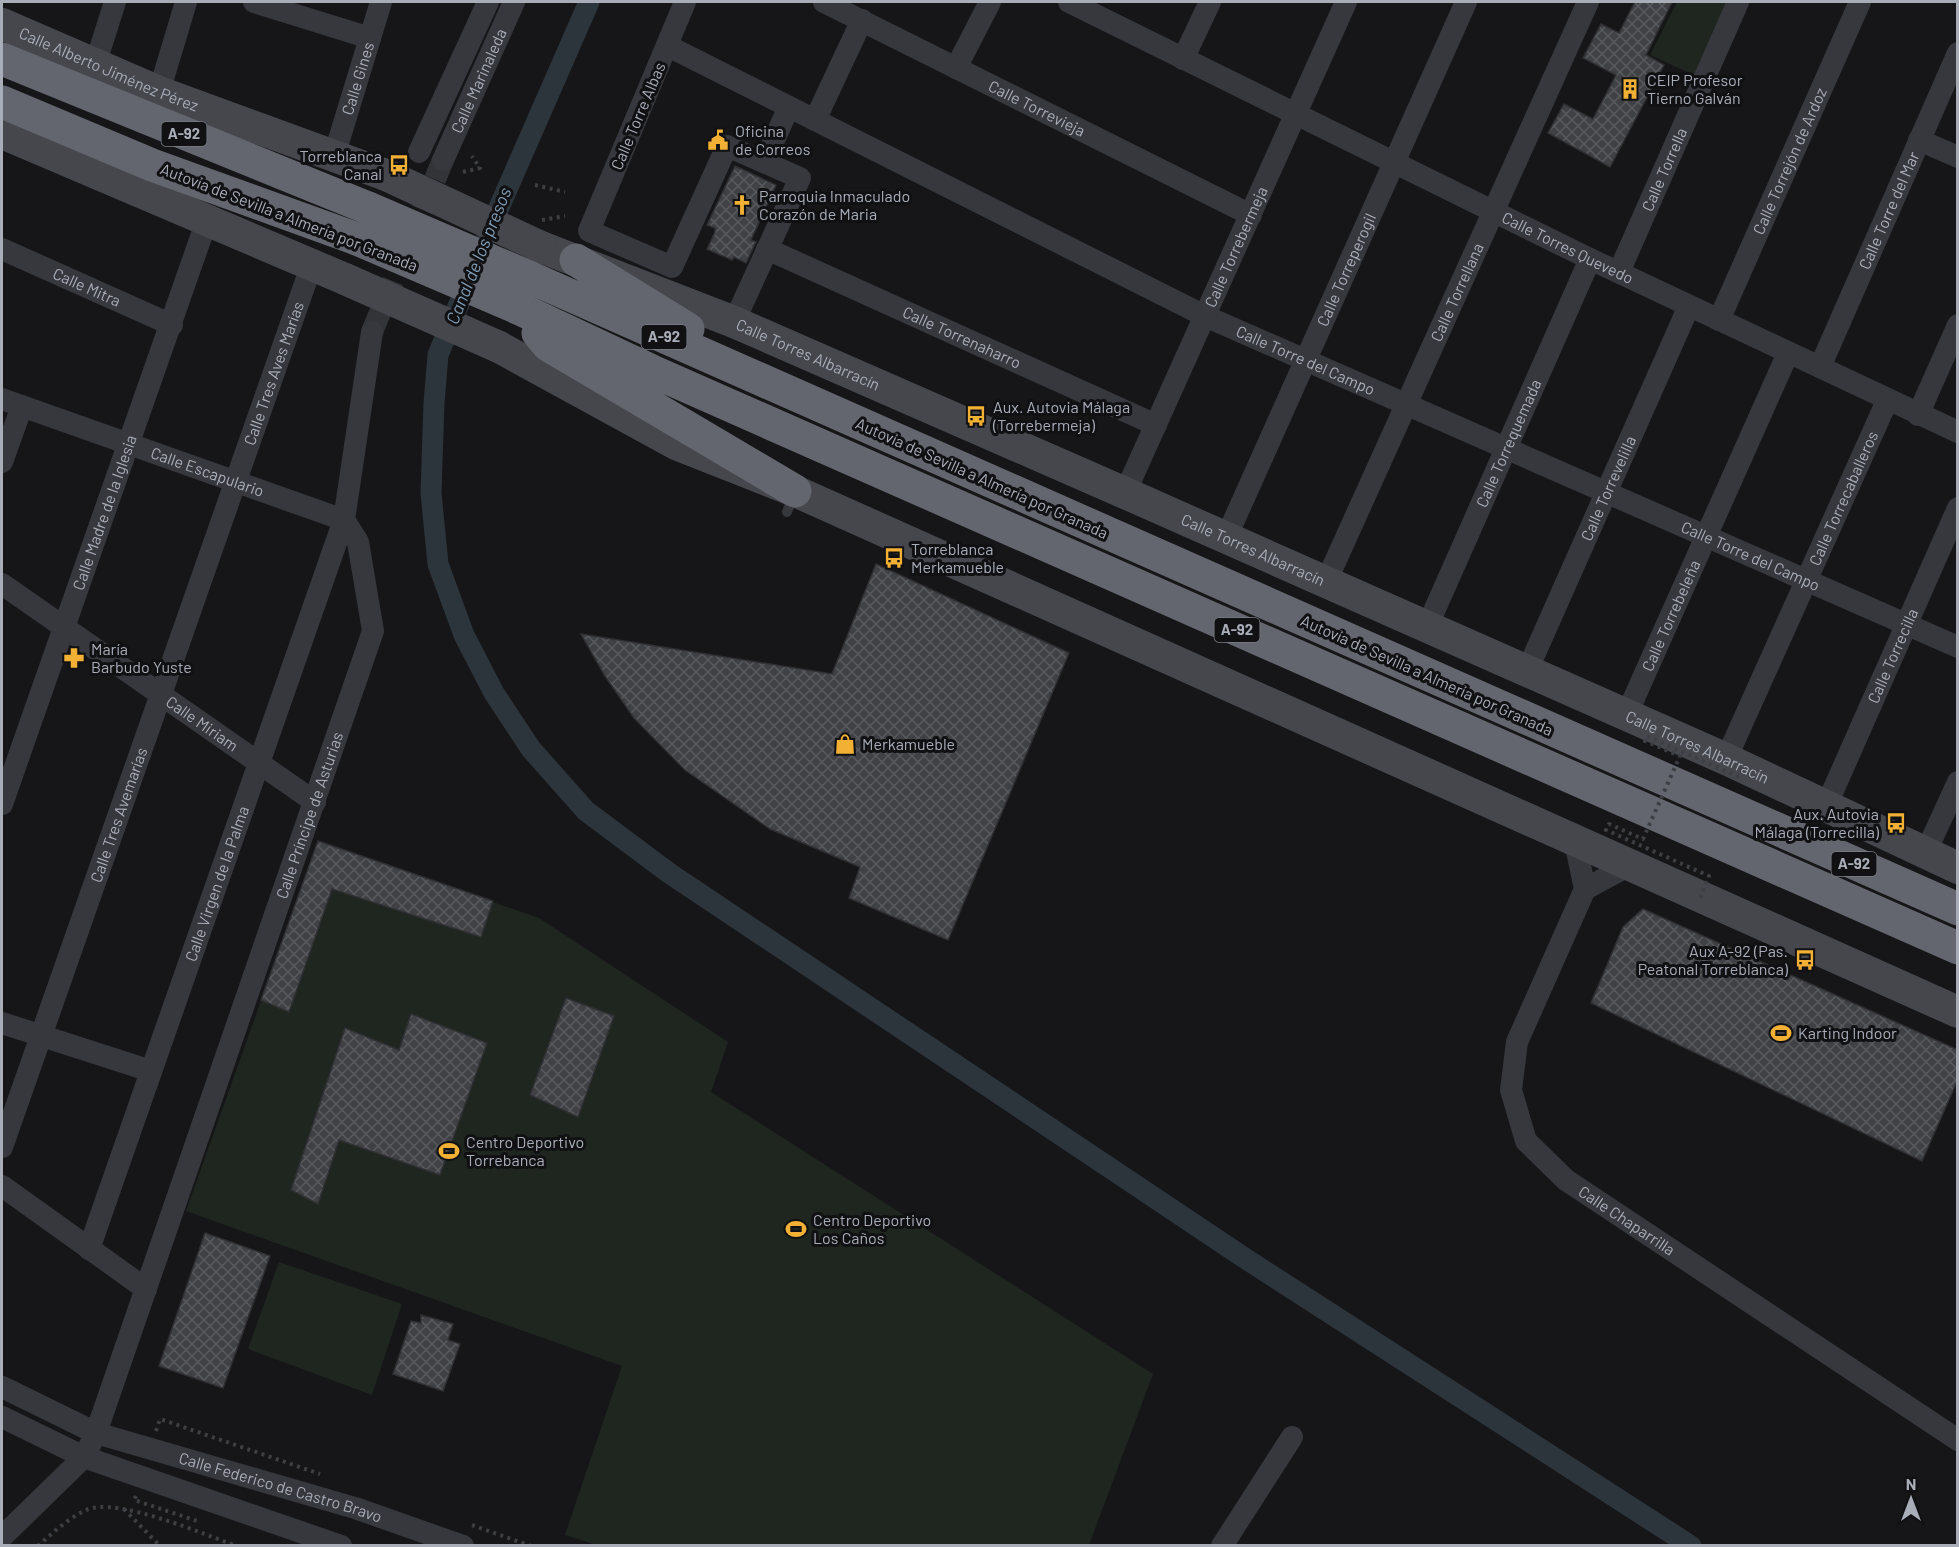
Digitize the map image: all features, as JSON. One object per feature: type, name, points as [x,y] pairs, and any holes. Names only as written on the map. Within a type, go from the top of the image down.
[{"type":"highway","name":"Autovía de Sevilla a Almería por Granada","points":[[2,59],[368,208],[529,277],[1958,909]]},
{"type":"highway","name":"Autovía de Sevilla a Almería por Granada","points":[[2,102],[152,165],[357,239],[518,308],[652,372],[1958,948]]},
{"type":"highway","points":[[576,260],[799,397]]},
{"type":"highway","points":[[518,308],[548,345],[791,502]]},
{"type":"highway","points":[[1911,889],[1958,903]]},
{"type":"street","points":[[94,65],[115,2]]},
{"type":"street","points":[[159,92],[186,2]]},
{"type":"street","points":[[254,2],[370,38]]},
{"type":"street","name":"Calle Gines","points":[[334,156],[381,2]]},
{"type":"street","name":"Calle Marinaleda","points":[[419,152],[488,2]]},
{"type":"street","name":"Calle Marinaleda","points":[[443,160],[514,2]]},
{"type":"street","name":"Calle Torre Albas","points":[[685,2],[589,231],[672,267],[727,146],[765,162]]},
{"type":"street","name":"Calle Torrevieja","points":[[824,2],[1251,214]]},
{"type":"street","points":[[956,68],[990,2]]},
{"type":"street","name":"Calle Torres Quevedo","points":[[1069,2],[1590,259],[1887,401],[1958,432]]},
{"type":"street","points":[[1183,58],[1210,2]]},
{"type":"street","name":"Calle Torrebermeja","points":[[1125,493],[1346,2]]},
{"type":"street","name":"Calle Torreperogil","points":[[1226,538],[1466,2]]},
{"type":"street","name":"Calle Torrellana","points":[[1326,582],[1587,2]]},
{"type":"street","name":"Calle Torrella","points":[[1619,272],[1738,2]]},
{"type":"street","name":"Calle Torrejón de Ardoz","points":[[1719,320],[1860,2]]},
{"type":"street","points":[[815,120],[862,20]]},
{"type":"street","name":"Calle Alberto Jiménez Pérez","points":[[2,24],[159,92],[386,175],[541,247]]},
{"type":"street","name":"Calle Torre del Campo","points":[[668,46],[1205,316],[1958,648]]},
{"type":"street","name":"Calle Torre del Mar","points":[[1820,368],[1958,53]]},
{"type":"street","points":[[734,322],[800,178],[765,162],[789,107]]},
{"type":"street","points":[[3,137],[312,264],[500,347],[676,444],[791,502],[1575,842],[1958,1012]]},
{"type":"street","points":[[1919,140],[1958,156]]},
{"type":"street","name":"Calle Madre de la Iglesia","points":[[2,804],[207,220]]},
{"type":"street","name":"Calle Torres Albarracín","points":[[541,247],[734,322],[1125,493],[1827,804],[1925,854],[1958,868]]},
{"type":"street","name":"Calle Mitra","points":[[2,249],[172,325]]},
{"type":"street","name":"Calle Torrenaharro","points":[[767,249],[1156,426]]},
{"type":"street","name":"Calle Torrequemada","points":[[1427,627],[1590,259]]},
{"type":"street","name":"Calle Tres Aves Marías","points":[[236,482],[312,264]]},
{"type":"street","name":"Calle Torrevelilla","points":[[1527,671],[1689,306]]},
{"type":"street","points":[[1918,415],[1958,325]]},
{"type":"street","points":[[344,520],[372,332]]},
{"type":"street","name":"Calle Torrebeleña","points":[[1626,716],[1788,353]]},
{"type":"street","name":"Calle Torrecaballeros","points":[[1735,763],[1807,581],[1887,401]]},
{"type":"street","points":[[2,462],[12,403]]},
{"type":"street","name":"Calle Escapulario","points":[[12,403],[344,520]]},
{"type":"street","name":"Calle Tres Avemarías","points":[[2,1147],[236,482]]},
{"type":"street","name":"Calle Torrecilla","points":[[1827,804],[1958,508]]},
{"type":"street","name":"Calle Virgen de la Palma","points":[[89,1249],[344,520]]},
{"type":"street","name":"Calle Príncipe de Asturias","points":[[2,1537],[84,1457],[96,1433],[373,631],[358,542],[344,520]]},
{"type":"street","name":"Calle Miriam","points":[[2,584],[315,802]]},
{"type":"street","points":[[1925,854],[1958,782]]},
{"type":"street","points":[[1575,842],[1585,889],[1628,866]]},
{"type":"street","name":"Calle Chaparrilla","points":[[1585,889],[1517,1042],[1511,1090],[1526,1141],[1566,1180],[1958,1440]]},
{"type":"street","points":[[2,1023],[151,1071]]},
{"type":"street","points":[[2,1186],[146,1289]]},
{"type":"street","name":"Calle Federico de Castro Bravo","points":[[2,1387],[96,1433],[355,1508],[463,1545]]},
{"type":"street","points":[[2,1417],[84,1457],[341,1545]]},
{"type":"street","points":[[1221,1545],[1292,1437]]},
{"type":"path","points":[[463,172],[480,168],[472,156]]},
{"type":"path","points":[[535,185],[565,192]]},
{"type":"path","points":[[1700,898],[1709,876],[1606,830],[1609,824],[1643,839],[1680,756],[1644,741],[1647,736],[1739,777],[1735,763]]},
{"type":"path","points":[[38,1545],[87,1510],[98,1507],[123,1508],[237,1545]]},
{"type":"path","points":[[123,1508],[160,1545]]},
{"type":"shaded area","points":[[1677,2],[1729,2],[1696,76],[1650,55]]},
{"type":"shaded area","points":[[318,841],[539,918],[728,1042],[711,1092],[1153,1374],[1089,1545],[596,1545],[565,1535],[622,1366],[186,1211]]},
{"type":"shaded area","points":[[279,1262],[402,1304],[372,1395],[248,1349]]},
{"type":"building","name":"CEIP Profesor Tierno Galván","points":[[1635,2],[1672,2],[1646,55],[1664,65],[1610,167],[1548,133],[1564,104],[1593,119],[1616,75],[1583,58],[1601,24],[1619,33]]},
{"type":"building","name":"Parroquia Inmaculado Corazón de Maria","points":[[735,166],[776,185],[751,240],[756,242],[746,263],[734,257],[732,260],[707,249],[715,228],[707,225]]},
{"type":"building","name":"Merkamueble","points":[[876,564],[1069,653],[948,940],[849,898],[860,867],[770,829],[685,770],[634,718],[605,676],[581,634],[832,674]]},
{"type":"building","points":[[318,841],[493,901],[481,937],[332,889],[289,1012],[261,1000]]},
{"type":"building","points":[[1643,909],[1958,1050],[1958,1079],[1922,1161],[1591,1003],[1623,927]]},
{"type":"building","points":[[566,998],[614,1016],[578,1117],[530,1095]]},
{"type":"building","points":[[411,1014],[487,1043],[440,1175],[339,1140],[318,1204],[291,1190],[345,1028],[399,1050]]},
{"type":"building","points":[[205,1233],[270,1256],[223,1388],[159,1366]]},
{"type":"building","points":[[421,1315],[453,1324],[448,1340],[460,1344],[443,1391],[393,1374],[411,1321],[421,1323]]},
{"type":"waterway","name":"Canal de los presos","points":[[487,235],[589,2]]},
{"type":"waterway","name":"Canal de los presos","points":[[471,275],[438,355],[431,493],[438,564],[464,635],[494,693],[531,749],[586,811],[669,873],[1243,1257],[1691,1546]]},
{"type":"tunnel","points":[[372,332],[443,160]]},
{"type":"place","name":"CEIP Profesor Tierno Galván","points":[[1630,89]]},
{"type":"place","name":"Oficina de Correos","points":[[718,140]]},
{"type":"place","name":"Torreblanca Canal","points":[[399,165]]},
{"type":"place","name":"Parroquia Inmaculado Corazón de Maria","points":[[742,205]]},
{"type":"place","name":"Aux. Autovia Málaga (Torrebermeja)","points":[[976,416]]},
{"type":"place","name":"Torreblanca Merkamueble","points":[[894,558]]},
{"type":"place","name":"María Barbudo Yuste","points":[[74,658]]},
{"type":"place","name":"Merkamueble","points":[[845,744]]},
{"type":"place","name":"Aux. Autovia Málaga (Torrecilla)","points":[[1896,823]]},
{"type":"place","name":"Aux A-92 (Pas. Peatonal Torreblanca)","points":[[1805,960]]},
{"type":"place","name":"Karting Indoor","points":[[1781,1033]]},
{"type":"place","name":"Centro Deportivo Torrebanca","points":[[449,1151]]},
{"type":"place","name":"Centro Deportivo Los Caños","points":[[796,1229]]}]
